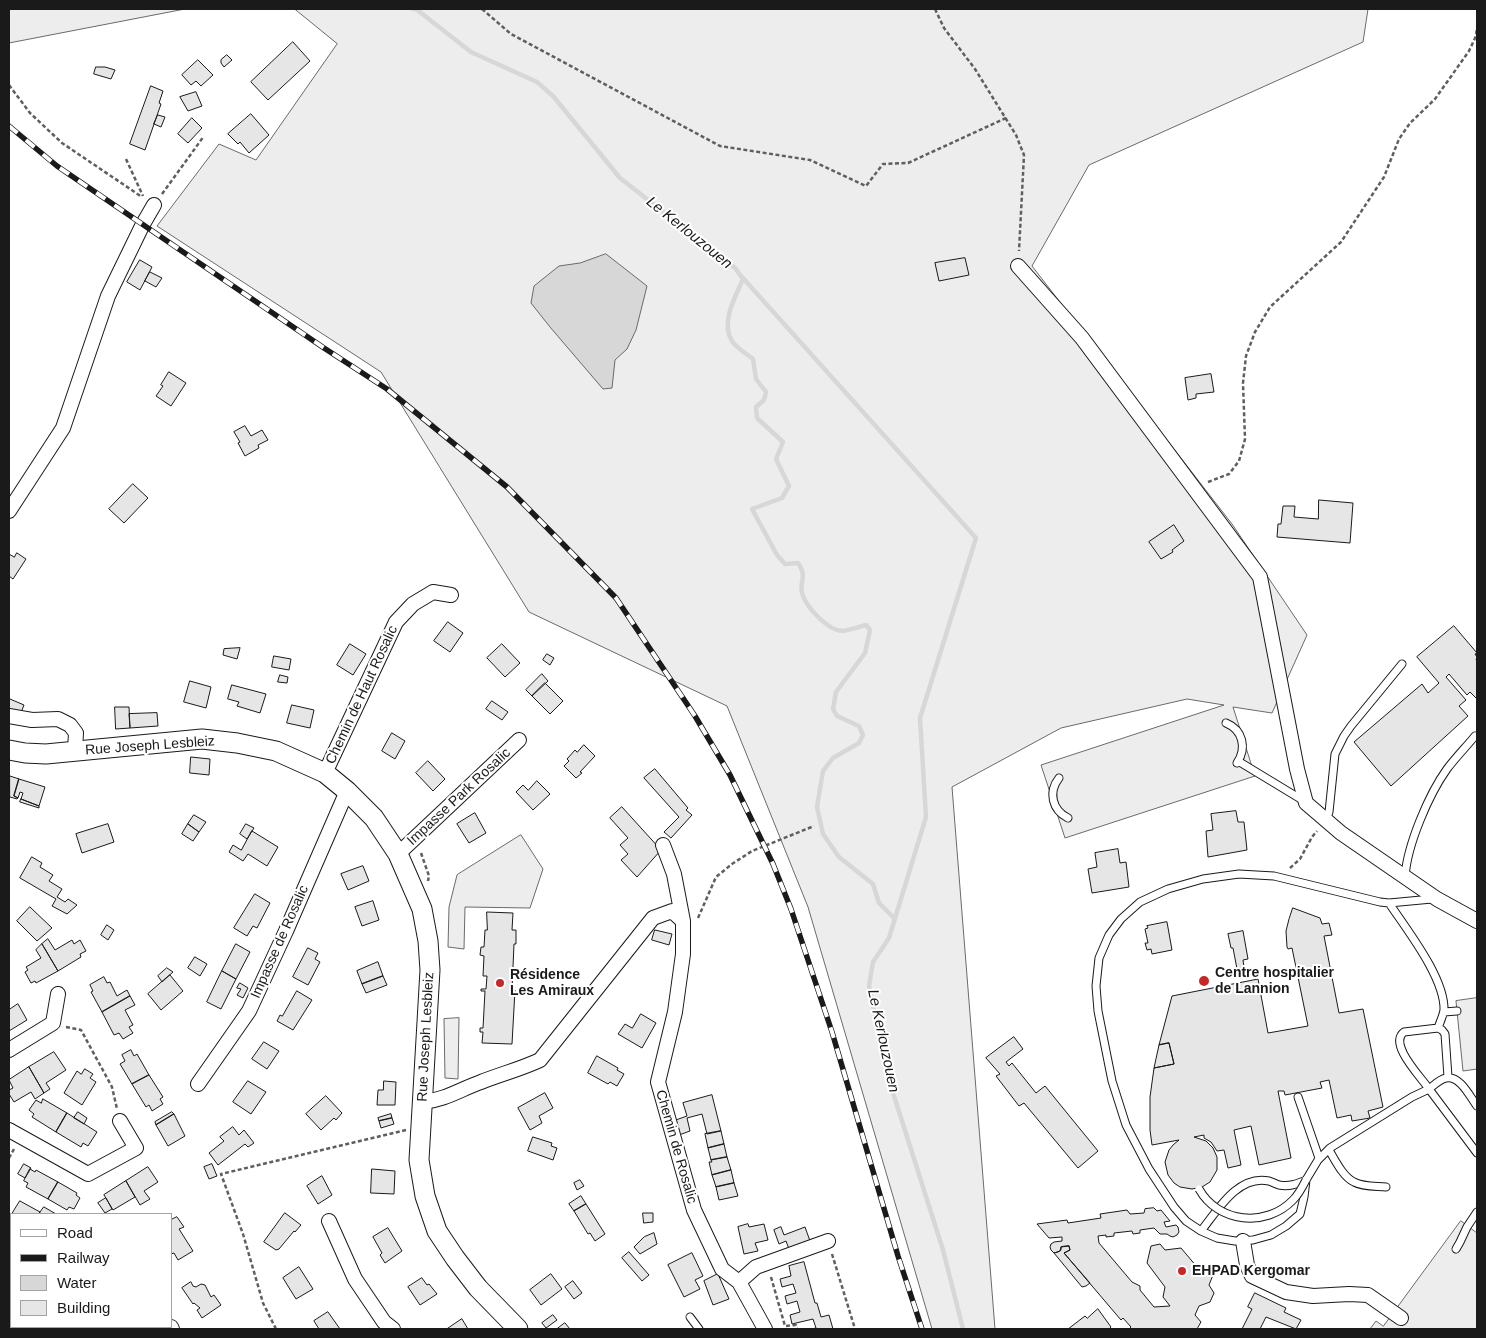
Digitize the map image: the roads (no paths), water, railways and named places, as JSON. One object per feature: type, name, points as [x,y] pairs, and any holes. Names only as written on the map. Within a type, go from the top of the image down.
[{"type":"main road","name":"Rue Joseph Lesbleiz","points":[[9,750],[46,754],[202,740],[237,742],[276,751],[325,773],[347,791],[374,818],[398,854],[422,909],[428,941],[430,970],[419,1160],[425,1196],[437,1231],[478,1288],[518,1329]]},
{"type":"street","points":[[9,510],[63,428],[108,296],[154,205]]},
{"type":"street","points":[[1018,266],[1082,338],[1260,577],[1297,769],[1306,803],[1341,832],[1405,877],[1437,899],[1477,921]]},
{"type":"street","name":"Chemin de Haut Rosalic","points":[[325,773],[396,622],[413,604],[433,592],[451,595]]},
{"type":"street","points":[[9,716],[32,720],[58,719],[70,725],[76,733],[75,750]]},
{"type":"street","name":"Impasse Park Rosalic","points":[[398,854],[519,740]]},
{"type":"street","name":"Impasse de Rosalic","points":[[198,1084],[249,1011],[347,791]]},
{"type":"street","name":"Chemin de Rosalic","points":[[662,845],[674,874],[683,921],[683,954],[675,1012],[658,1082],[694,1210],[722,1269],[739,1282],[766,1329]]},
{"type":"street","points":[[422,1116],[435,1101],[540,1060],[653,918],[672,911],[683,921]]},
{"type":"street","points":[[9,1050],[53,1023],[58,994]]},
{"type":"street","points":[[9,1130],[88,1174],[136,1148],[120,1121]]},
{"type":"street","points":[[329,1221],[355,1279],[384,1322],[393,1329]]},
{"type":"street","points":[[1243,1240],[1247,1265],[1252,1276],[1286,1292],[1313,1296],[1368,1295],[1402,1318]]},
{"type":"street","points":[[739,1282],[756,1267],[828,1241]]},
{"type":"lane","points":[[1326,820],[1329,812],[1335,754],[1351,726],[1402,664]]},
{"type":"lane","points":[[1226,723],[1236,729],[1242,741],[1241,755],[1237,762],[1306,803]]},
{"type":"lane","points":[[1405,877],[1416,830],[1433,793],[1447,769],[1476,736]]},
{"type":"lane","points":[[1059,778],[1053,790],[1054,803],[1061,814],[1068,818]]},
{"type":"lane","points":[[1306,1180],[1300,1214],[1286,1226],[1270,1235],[1253,1240],[1235,1241],[1218,1238],[1201,1231],[1186,1221],[1174,1207],[1149,1169],[1126,1124],[1112,1081],[1098,1011],[1096,986],[1099,958],[1109,935],[1121,919],[1140,902],[1168,889],[1203,879],[1239,874],[1279,877],[1380,902],[1437,899]]},
{"type":"lane","points":[[1389,903],[1432,968],[1444,1000],[1444,1012],[1438,1028]]},
{"type":"lane","points":[[1444,1012],[1457,1011]]},
{"type":"lane","points":[[1448,1077],[1445,1034],[1442,1030],[1438,1028],[1400,1034],[1399,1039],[1403,1054],[1477,1153]]},
{"type":"lane","points":[[1199,1189],[1209,1203],[1229,1215],[1252,1219],[1274,1214],[1284,1208],[1297,1195],[1319,1158],[1329,1150],[1443,1079],[1448,1077],[1458,1080],[1477,1106]]},
{"type":"lane","points":[[1298,1097],[1319,1158]]},
{"type":"lane","points":[[1329,1150],[1353,1182],[1386,1187]]},
{"type":"lane","points":[[1201,1231],[1230,1194],[1243,1185],[1256,1180],[1293,1186],[1306,1180]]},
{"type":"lane","points":[[1456,1249],[1477,1212]]},
{"type":"lane","points":[[690,1317],[699,1329]]},
{"type":"water","points":[[606,254],[647,286],[636,330],[627,349],[615,360],[612,388],[603,389],[531,303],[534,286],[559,266],[580,263]]},
{"type":"waterway","name":"Le Kerlouzouen","points":[[413,9],[416,9],[471,52],[537,82],[553,96],[620,178],[735,268],[743,279],[730,309],[728,318],[729,334],[736,346],[753,359],[756,379],[766,392],[764,400],[756,407],[757,418],[783,442],[776,459],[789,486],[782,498],[752,509],[777,555],[785,564],[798,563],[803,575],[801,589],[804,599],[818,617],[824,623],[837,630],[846,631],[866,625],[870,630],[865,653],[836,692],[833,709],[837,716],[859,726],[863,735],[859,743],[833,758],[823,771],[817,807],[823,834],[839,857],[873,884],[879,903],[894,918]]},
{"type":"waterway","points":[[742,277],[976,538],[920,718],[926,817],[889,938],[873,962],[869,986],[888,1077],[943,1250],[963,1329]]},
{"type":"railway","points":[[9,126],[57,166],[387,389],[507,487],[616,598],[695,716],[730,775],[773,864],[791,909],[832,1032],[898,1256],[922,1329]]},
{"type":"place","name":"Centre hospitalier de Lannion","points":[[1204,981]]},
{"type":"place","name":"Résidence Les Amiraux","points":[[500,983]]},
{"type":"place","name":"EHPAD Kergomar","points":[[1182,1271]]}]
